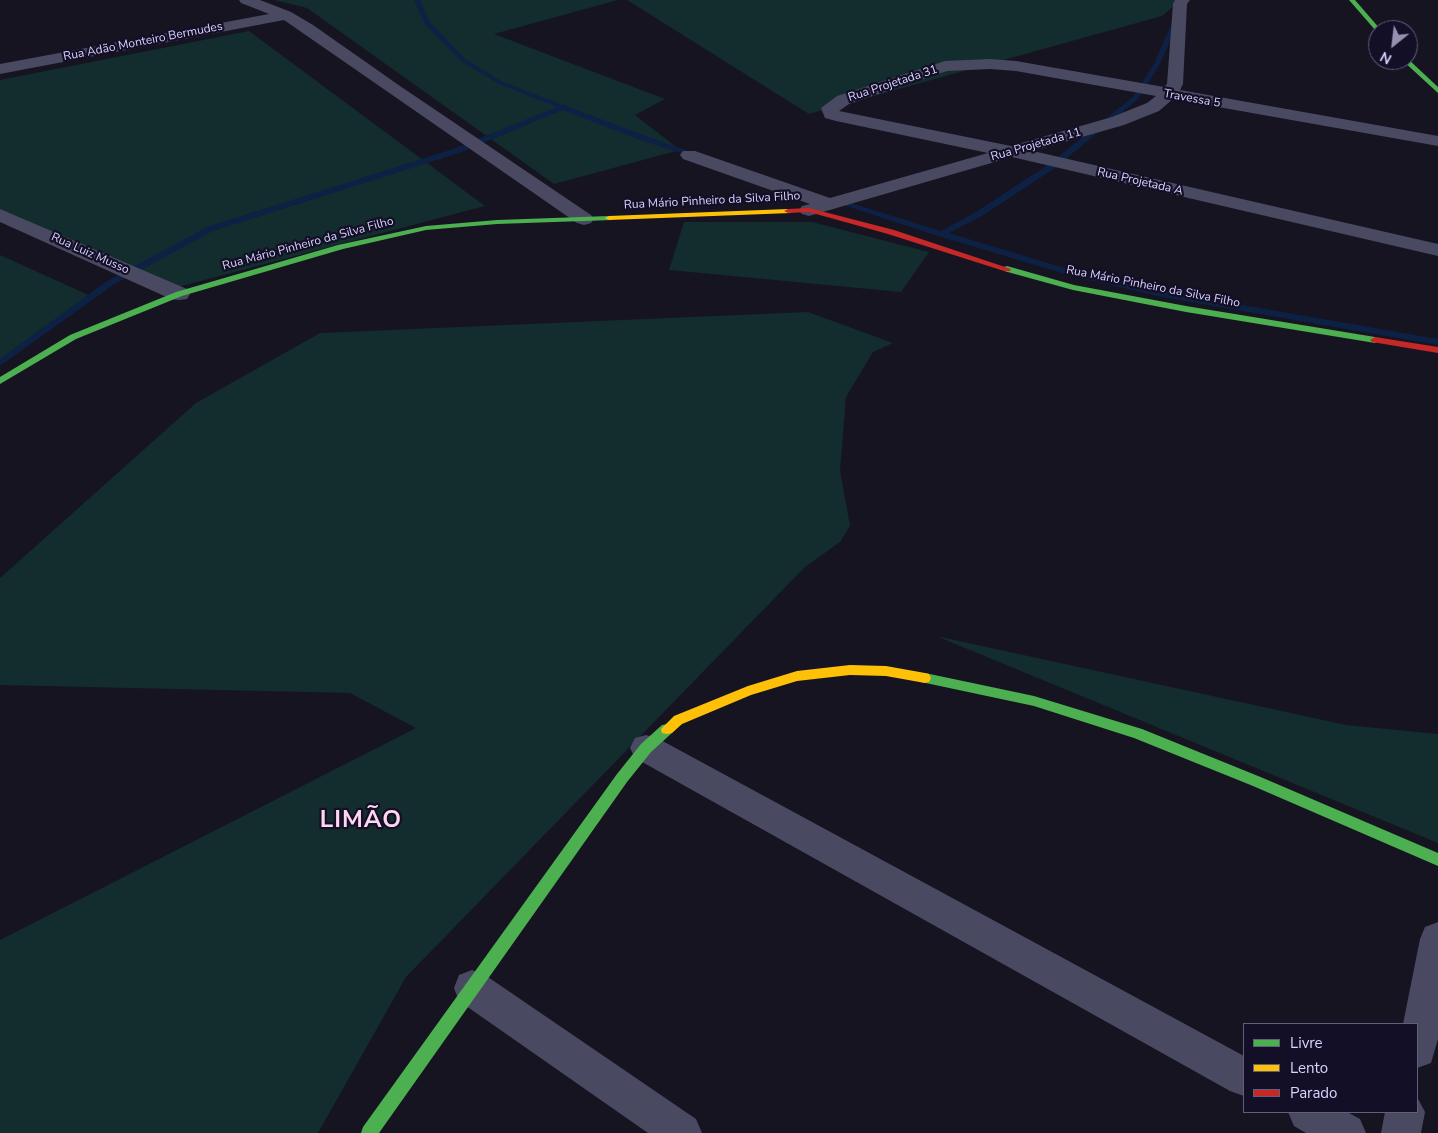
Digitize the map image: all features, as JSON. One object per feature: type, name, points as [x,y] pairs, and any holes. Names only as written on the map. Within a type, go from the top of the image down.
[{"type":"street","points":[[246,0],[261,4],[286,15],[584,219]]},
{"type":"street","points":[[1352,0],[1369,20]]},
{"type":"street","points":[[1168,95],[1175,84],[1182,2]]},
{"type":"street","name":"Rua Adão Monteiro Bermudes","points":[[0,69],[286,15]]},
{"type":"street","name":"Travessa 5","points":[[945,66],[967,64],[1016,66],[1168,95],[1438,141]]},
{"type":"street","name":"Rua Projetada 31","points":[[842,117],[832,114],[830,108],[843,100],[945,66]]},
{"type":"street","points":[[1415,70],[1438,91]]},
{"type":"street","name":"Rua Projetada 11","points":[[809,210],[1118,121],[1153,107],[1168,95]]},
{"type":"street","name":"Rua Projetada A","points":[[842,117],[1012,152],[1438,250]]},
{"type":"street","points":[[689,155],[829,204]]},
{"type":"street","name":"Rua Mário Pinheiro da Silva Filho","points":[[0,381],[73,337],[179,294],[341,247],[426,228],[584,219],[809,210],[891,232],[1012,270],[1082,288],[1186,309],[1438,350]]},
{"type":"street","name":"Rua Luiz Musso","points":[[0,214],[179,294]]},
{"type":"street","points":[[369,1133],[622,778],[646,748],[678,720],[748,691],[797,676],[850,670],[886,672],[954,683],[1034,701],[1137,734],[1258,782],[1438,860]]},
{"type":"street","points":[[646,748],[1243,1076]]},
{"type":"street","points":[[1418,1044],[1438,939]]},
{"type":"street","points":[[472,988],[682,1133]]},
{"type":"street","points":[[1310,1113],[1346,1133]]},
{"type":"street","points":[[1401,1133],[1405,1113]]},
{"type":"green space","points":[[274,0],[618,0],[494,34],[665,99],[635,115],[680,150],[554,184],[307,8]]},
{"type":"green space","points":[[627,0],[1181,0],[1162,16],[809,114]]},
{"type":"green space","points":[[249,31],[485,206],[178,287],[0,212],[0,80]]},
{"type":"green space","points":[[684,222],[812,222],[929,252],[901,292],[669,270]]},
{"type":"green space","points":[[0,255],[93,297],[0,364]]},
{"type":"green space","points":[[808,312],[893,343],[873,352],[846,397],[840,470],[850,526],[840,542],[805,567],[406,977],[318,1133],[0,1133],[0,940],[416,728],[350,693],[0,685],[0,578],[196,403],[320,333]]},
{"type":"green space","points":[[936,636],[1346,725],[1438,734],[1438,843]]},
{"type":"waterway","points":[[417,0],[427,23],[463,60],[501,83],[563,107]]},
{"type":"waterway","points":[[942,233],[979,214],[1052,166],[1136,98],[1157,64],[1185,0]]},
{"type":"waterway","points":[[0,363],[110,283],[210,229],[456,151],[563,107]]},
{"type":"waterway","points":[[563,107],[640,137],[698,156]]},
{"type":"waterway","points":[[835,201],[942,233]]},
{"type":"waterway","points":[[942,233],[1072,273],[1162,294],[1438,342]]},
{"type":"traffic: fast","points":[[1352,0],[1369,20]]},
{"type":"traffic: fast","points":[[1416,70],[1438,91]]},
{"type":"traffic: fast","points":[[0,381],[73,337],[179,294],[341,247],[426,228],[497,222],[609,218]]},
{"type":"traffic: fast","points":[[1007,269],[1073,287],[1186,309],[1375,340]]},
{"type":"traffic: fast","points":[[925,678],[1034,701],[1137,733],[1258,782],[1438,860]]},
{"type":"traffic: fast","points":[[369,1133],[622,778],[646,748],[667,729]]},
{"type":"traffic: slow","points":[[609,218],[788,211]]},
{"type":"traffic: slow","points":[[667,729],[678,720],[748,691],[797,676],[850,670],[886,671],[925,678]]},
{"type":"traffic: jam","points":[[788,211],[809,210],[891,232],[1007,269]]},
{"type":"traffic: jam","points":[[1375,340],[1438,350]]},
{"type":"district","name":"LIMÃO","points":[[361,821]]}]
